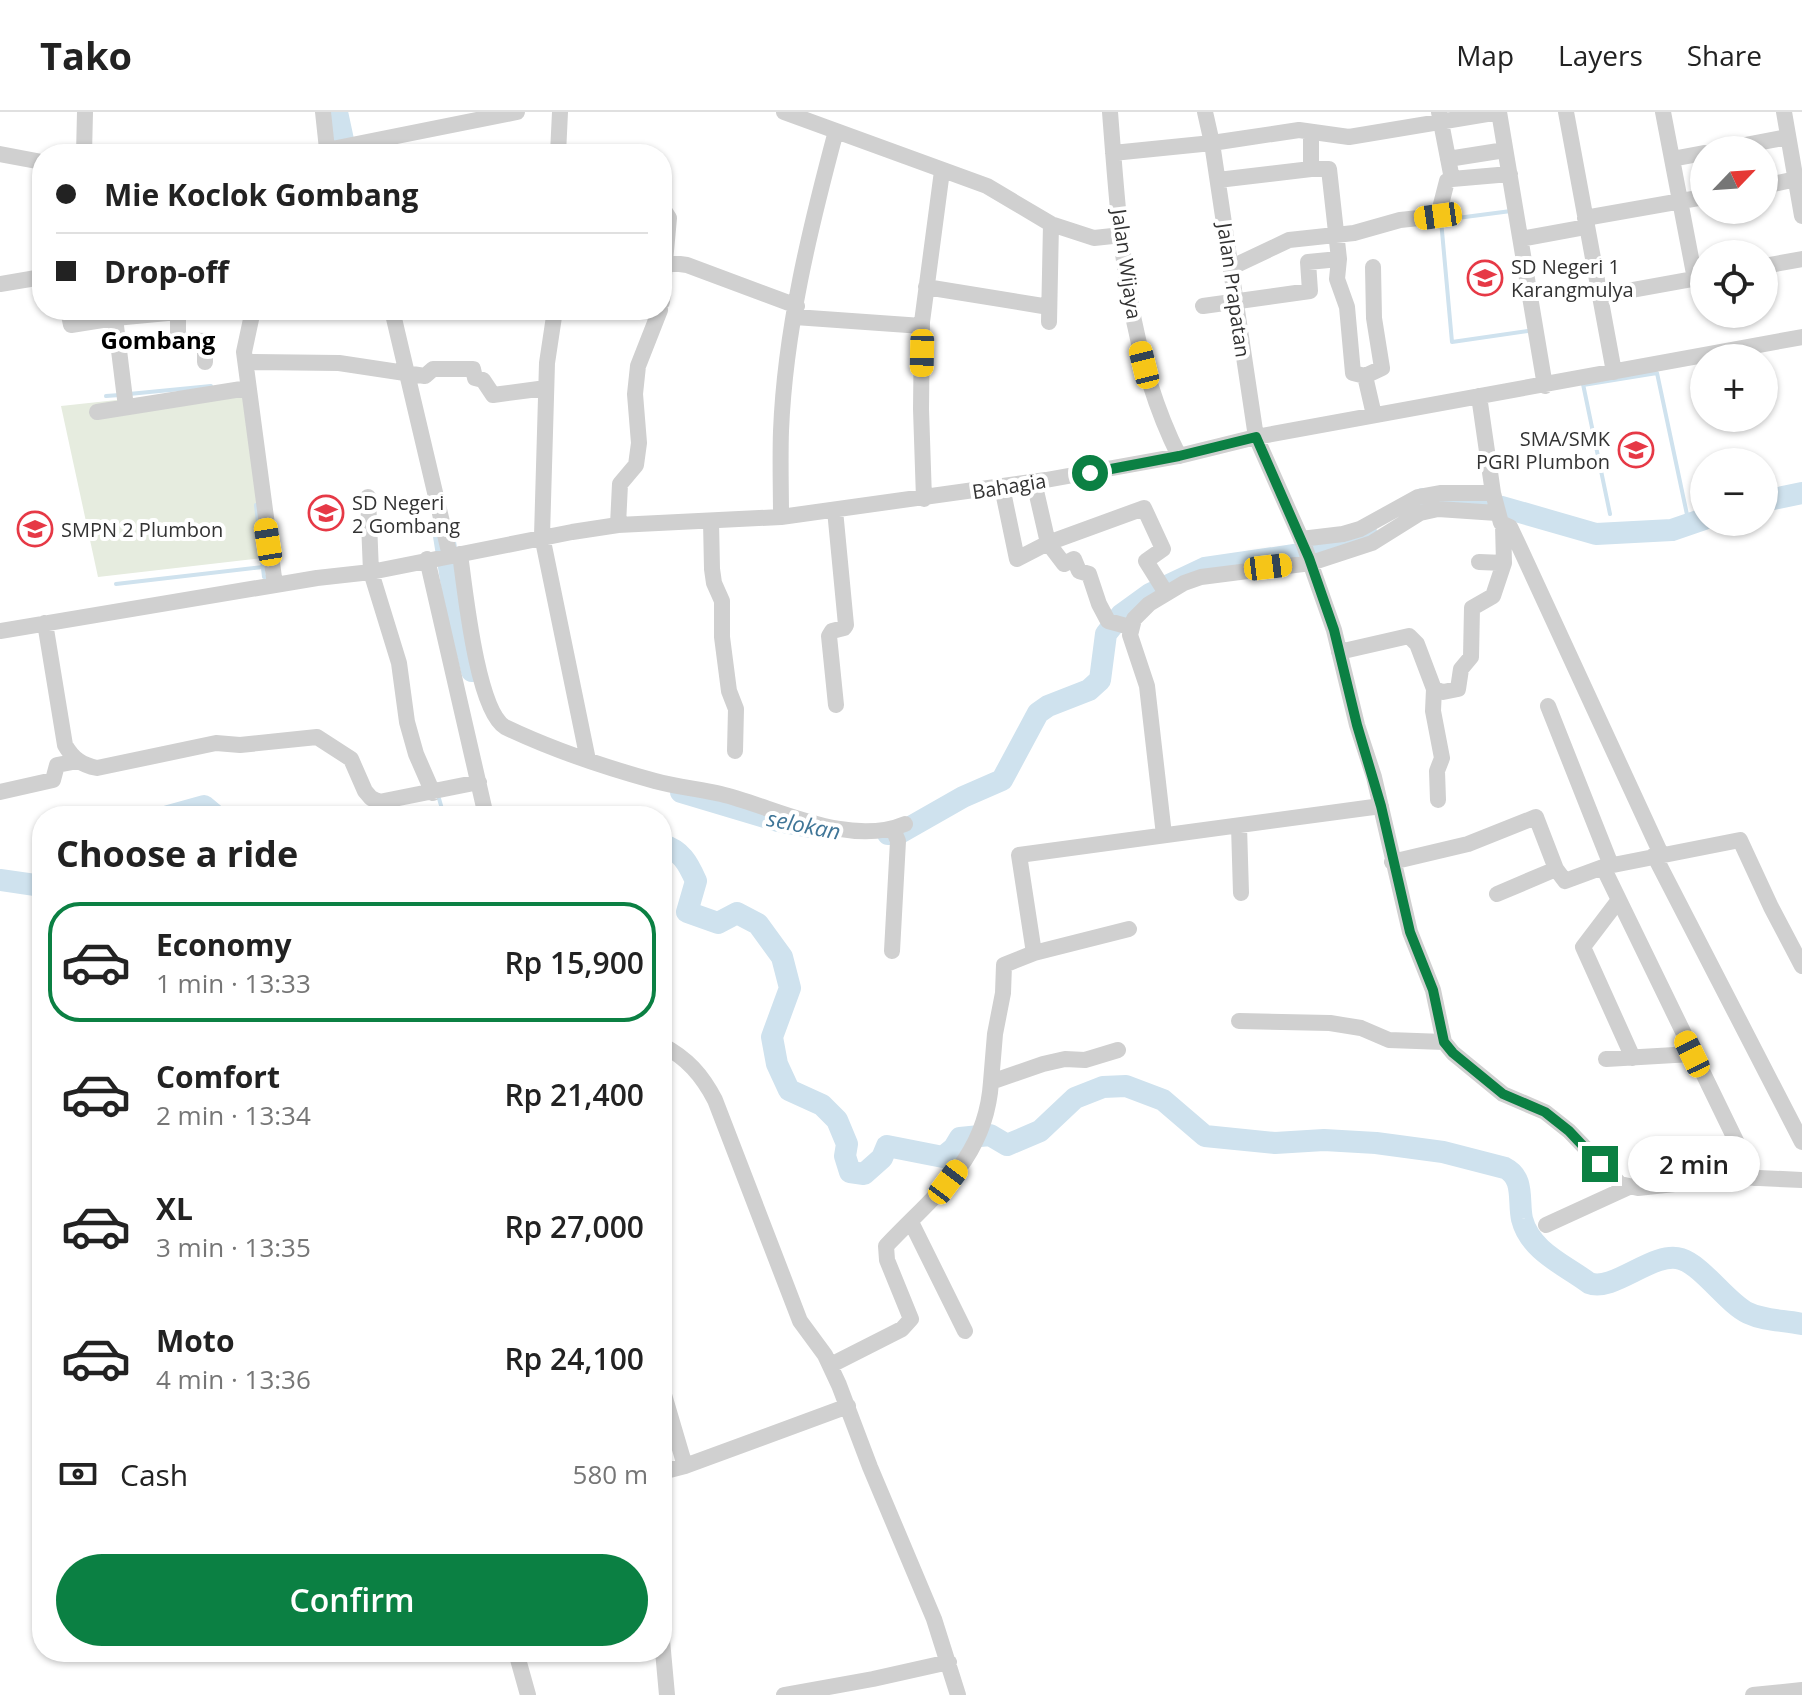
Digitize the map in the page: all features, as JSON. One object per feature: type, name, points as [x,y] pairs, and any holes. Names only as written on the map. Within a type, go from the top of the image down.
[{"type":"street","points":[[84,144],[85,112]]},
{"type":"street","points":[[323,112],[342,144]]},
{"type":"street","points":[[363,144],[517,112]]},
{"type":"street","points":[[558,144],[560,112]]},
{"type":"street","points":[[784,112],[830,124],[942,171],[987,186],[1051,224],[1094,238],[1122,235]]},
{"type":"street","name":"Jalan Wijaya","points":[[1110,112],[1122,235],[1139,349],[1148,382],[1179,456]]},
{"type":"street","name":"Jalan Prapatan","points":[[1205,112],[1232,267],[1256,437],[1306,551],[1339,652],[1381,806],[1410,932],[1433,990],[1444,1042]]},
{"type":"street","points":[[1113,153],[1212,143],[1282,131],[1349,137],[1440,118],[1499,112],[1501,151],[1521,239],[1545,386]]},
{"type":"street","points":[[1566,112],[1614,372]]},
{"type":"street","points":[[1663,112],[1690,240]]},
{"type":"street","points":[[1784,112],[1793,141],[1802,216]]},
{"type":"street","points":[[1440,118],[1452,179]]},
{"type":"street","points":[[781,517],[781,429],[796,311],[830,124]]},
{"type":"street","points":[[1311,132],[1311,169]]},
{"type":"street","points":[[1448,159],[1501,151]]},
{"type":"street","points":[[0,154],[32,160]]},
{"type":"street","points":[[1672,159],[1690,156]]},
{"type":"street","points":[[1218,180],[1329,169],[1339,259],[1337,279],[1347,307],[1353,373],[1365,376],[1382,368],[1374,318],[1373,267]]},
{"type":"street","points":[[924,499],[922,326],[942,171]]},
{"type":"street","points":[[1232,267],[1289,240],[1336,235],[1400,220],[1438,216],[1447,181],[1506,175]]},
{"type":"street","points":[[1778,183],[1796,179]]},
{"type":"street","points":[[1521,239],[1690,199]]},
{"type":"street","points":[[926,287],[1049,314],[1051,224]]},
{"type":"street","points":[[1203,306],[1310,291],[1308,262],[1339,259]]},
{"type":"street","points":[[1778,263],[1802,259]]},
{"type":"street","points":[[672,263],[687,265],[796,311],[922,326]]},
{"type":"street","points":[[0,284],[32,279]]},
{"type":"street","points":[[1599,296],[1690,280]]},
{"type":"street","points":[[70,320],[71,325],[102,320]]},
{"type":"street","points":[[115,320],[125,399]]},
{"type":"street","points":[[178,320],[178,340],[205,341],[205,362]]},
{"type":"street","points":[[250,320],[245,339],[243,389],[274,579]]},
{"type":"street","points":[[394,320],[402,373],[445,557],[484,806]]},
{"type":"street","points":[[553,320],[547,363],[542,536],[588,760]]},
{"type":"street","points":[[618,525],[620,484],[635,468],[639,443],[635,394],[638,366],[656,320]]},
{"type":"street","name":"Bahagia","points":[[0,631],[274,579],[445,557],[542,536],[618,525],[781,517],[1034,482],[1179,456],[1256,437],[1802,337]]},
{"type":"street","points":[[246,362],[339,363],[425,376],[433,369],[473,369],[475,378],[483,380],[493,395],[546,388]]},
{"type":"street","points":[[1365,376],[1374,415]]},
{"type":"street","points":[[97,412],[125,399],[243,389]]},
{"type":"street","points":[[1434,689],[1443,692],[1460,686],[1461,669],[1471,657],[1472,608],[1493,596],[1504,563],[1499,512],[1479,396]]},
{"type":"street","points":[[1034,482],[1048,543],[1064,564],[1074,559],[1079,571],[1089,574],[1108,621],[1130,627]]},
{"type":"street","points":[[1002,487],[1017,559],[1048,543],[1144,508],[1163,549],[1146,561],[1163,590]]},
{"type":"street","points":[[1306,551],[1360,529],[1418,497],[1440,493],[1499,512],[1658,855],[1802,1142]]},
{"type":"street","points":[[368,497],[374,568],[399,663],[410,733],[416,754],[437,792]]},
{"type":"street","points":[[1164,835],[1147,686],[1130,627],[1142,610],[1163,590],[1201,577],[1306,551],[1372,543],[1420,513],[1438,509],[1499,512]]},
{"type":"street","points":[[835,510],[846,625],[830,634],[836,705]]},
{"type":"street","points":[[711,521],[712,569],[722,601],[722,637],[729,691],[736,709],[735,751]]},
{"type":"street","points":[[445,557],[469,617],[483,685],[498,723],[588,760],[656,781],[724,795],[812,823],[853,830],[897,831],[892,951]]},
{"type":"street","points":[[1479,562],[1504,563]]},
{"type":"street","points":[[45,623],[65,745],[78,761],[97,768],[216,743],[240,745],[317,737],[351,759],[371,798],[379,802],[479,782]]},
{"type":"street","points":[[1339,652],[1409,636],[1417,644],[1434,689],[1433,711],[1442,758],[1437,771],[1438,800]]},
{"type":"street","points":[[1548,706],[1618,901],[1754,1178]]},
{"type":"street","points":[[0,792],[53,780],[57,765],[78,761]]},
{"type":"street","points":[[1034,953],[1019,855],[1381,806]]},
{"type":"street","points":[[1392,862],[1468,844],[1536,817],[1556,869],[1565,881],[1607,866],[1740,840],[1802,966]]},
{"type":"street","points":[[1239,826],[1241,893]]},
{"type":"street","points":[[1497,894],[1556,869]]},
{"type":"street","points":[[1618,901],[1583,947],[1633,1058]]},
{"type":"street","points":[[831,1365],[902,1329],[911,1319],[885,1252],[886,1246],[948,1182],[980,1135],[990,1100],[995,1034],[1003,993],[1003,967],[1006,963],[1034,953],[1129,929]]},
{"type":"street","points":[[1239,1021],[1330,1023],[1365,1029],[1389,1040],[1444,1042],[1503,1094],[1545,1112],[1569,1131],[1612,1178],[1629,1187]]},
{"type":"street","points":[[991,1082],[1043,1064],[1065,1059],[1085,1060],[1118,1050]]},
{"type":"street","points":[[672,1051],[686,1060],[708,1087],[800,1321],[831,1365],[848,1406],[865,1457],[934,1619],[958,1695]]},
{"type":"street","points":[[1606,1059],[1692,1054]]},
{"type":"street","points":[[1546,1225],[1629,1187],[1719,1177],[1802,1180]]},
{"type":"street","points":[[911,1222],[965,1331]]},
{"type":"street","points":[[672,1469],[848,1406]]},
{"type":"street","points":[[672,1422],[685,1466]]},
{"type":"street","points":[[519,1662],[528,1695]]},
{"type":"street","points":[[664,1662],[667,1695]]},
{"type":"street","points":[[785,1695],[949,1662]]},
{"type":"street","points":[[1753,1695],[1802,1690]]},
{"type":"shaded area","points":[[247,386],[279,556],[98,577],[61,406]]},
{"type":"waterway","name":"selokan","points":[[337,112],[344,144]]},
{"type":"waterway","points":[[1442,220],[1511,211]]},
{"type":"waterway","points":[[1441,220],[1452,342],[1528,331]]},
{"type":"waterway","points":[[1583,385],[1657,373],[1689,524]]},
{"type":"waterway","points":[[1583,384],[1610,514]]},
{"type":"waterway","points":[[129,394],[211,386]]},
{"type":"waterway","points":[[106,396],[120,395]]},
{"type":"waterway","points":[[1778,498],[1802,493]]},
{"type":"waterway","points":[[1423,499],[1502,507],[1596,534],[1672,530],[1690,524]]},
{"type":"waterway","points":[[256,505],[264,577],[271,577]]},
{"type":"waterway","name":"selokan","points":[[888,834],[898,834],[963,797],[1002,780],[1038,713],[1089,690],[1100,680],[1106,634],[1121,615],[1150,594],[1205,568],[1301,554],[1366,532]]},
{"type":"waterway","name":"selokan","points":[[444,536],[454,598],[472,671]]},
{"type":"waterway","points":[[116,584],[263,567]]},
{"type":"waterway","name":"selokan","points":[[681,792],[778,821],[810,827]]},
{"type":"waterway","points":[[438,795],[441,806]]},
{"type":"waterway","points":[[672,849],[683,858],[696,881],[687,912],[718,923],[737,913],[758,924],[782,957],[790,988],[772,1037],[777,1064],[789,1090],[822,1105],[837,1120],[847,1144],[845,1156],[850,1172],[864,1174],[882,1158],[887,1146],[943,1157],[960,1138],[990,1135],[1007,1145],[1040,1131],[1075,1098],[1103,1087],[1126,1086],[1163,1100],[1205,1136],[1275,1143],[1324,1140],[1376,1143],[1443,1152],[1505,1168],[1516,1178],[1522,1219],[1532,1240],[1589,1283],[1610,1282],[1659,1260],[1681,1259],[1698,1269],[1748,1313],[1802,1324]]},
{"type":"waterway","points":[[0,880],[32,885]]},
{"type":"place","name":"SD Negeri 1 Karangmulya","points":[[1485,278]]},
{"type":"place","name":"SMA/SMK PGRI Plumbon","points":[[1636,450]]},
{"type":"place","name":"SD Negeri 2 Gombang","points":[[326,513]]},
{"type":"place","name":"SMPN 2 Plumbon","points":[[35,529]]},
{"type":"district","name":"Gombang","points":[[158,339]]},
{"type":"route","points":[[1090,473],[1256,437],[1309,558],[1334,630],[1357,725],[1374,777],[1410,932],[1433,990],[1444,1042],[1503,1094],[1545,1112],[1569,1131],[1600,1164]]}]
